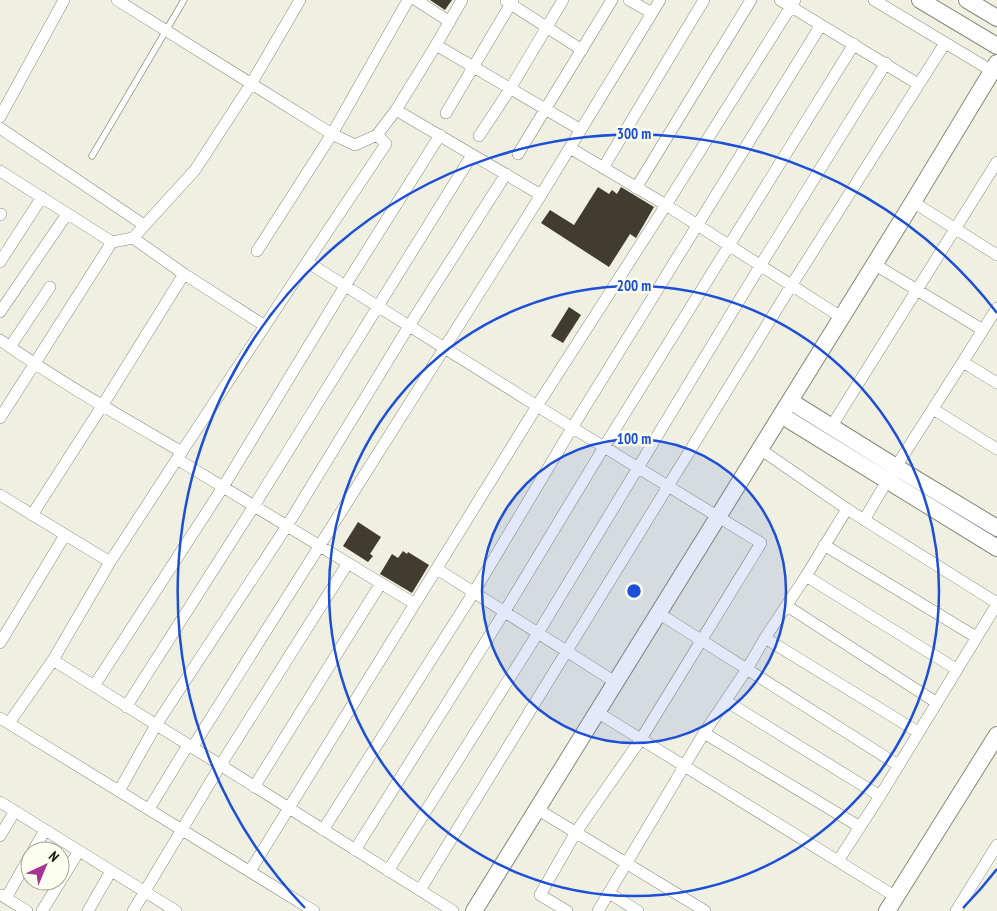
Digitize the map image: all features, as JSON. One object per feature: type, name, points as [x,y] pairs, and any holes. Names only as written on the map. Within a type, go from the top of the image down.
[{"type":"street","points":[[0,117],[64,0]]},
{"type":"street","points":[[117,0],[332,134],[355,145],[377,135],[396,110],[462,0]]},
{"type":"street","points":[[0,171],[112,242],[133,238],[195,170],[252,84],[300,0]]},
{"type":"street","points":[[256,251],[332,134],[408,0]]},
{"type":"street","points":[[416,0],[450,22]]},
{"type":"street","points":[[480,136],[563,0]]},
{"type":"street","points":[[518,154],[612,0]]},
{"type":"street","points":[[629,0],[652,13]]},
{"type":"street","points":[[149,809],[320,546],[541,195],[660,0]]},
{"type":"street","points":[[603,168],[704,0]]},
{"type":"street","points":[[636,188],[750,0]]},
{"type":"street","points":[[780,0],[793,3],[821,24],[918,84]]},
{"type":"street","points":[[474,911],[995,67],[945,43],[874,0]]},
{"type":"street","points":[[920,0],[997,46]]},
{"type":"street","points":[[967,0],[997,18]]},
{"type":"street","points":[[446,113],[474,67],[509,1],[582,50]]},
{"type":"street","points":[[250,871],[537,406],[793,3]]},
{"type":"street","points":[[323,830],[474,592],[572,428],[821,24]]},
{"type":"street","points":[[420,890],[791,286],[945,43]]},
{"type":"street","points":[[355,850],[505,611],[604,447],[854,44]]},
{"type":"street","points":[[436,45],[581,130]]},
{"type":"street","points":[[388,870],[538,633],[760,266],[886,63]]},
{"type":"street","points":[[396,110],[541,195]]},
{"type":"street","points":[[0,128],[144,225]]},
{"type":"street","points":[[314,911],[4,721],[52,660],[110,562],[306,262],[386,144],[377,135]]},
{"type":"street","points":[[94,686],[223,487],[345,286],[440,136]]},
{"type":"street","points":[[570,148],[666,205],[841,318]]},
{"type":"street","points":[[126,707],[254,506],[472,155]]},
{"type":"street","points":[[831,427],[997,162]]},
{"type":"street","points":[[119,791],[156,725],[287,526],[409,326],[506,174]]},
{"type":"street","points":[[0,262],[42,197]]},
{"type":"street","points":[[913,202],[997,255]]},
{"type":"street","points":[[0,312],[67,214]]},
{"type":"street","points":[[133,238],[184,274],[265,326]]},
{"type":"street","points":[[0,418],[112,242]]},
{"type":"street","points":[[306,262],[761,543],[641,739],[576,832],[540,895],[567,911]]},
{"type":"street","points":[[874,264],[983,330]]},
{"type":"street","points":[[32,515],[184,274]]},
{"type":"street","points":[[50,287],[5,343],[34,364],[179,456],[223,487],[415,604]]},
{"type":"street","points":[[864,520],[997,308]]},
{"type":"street","points":[[963,362],[997,383]]},
{"type":"street","points":[[790,401],[831,427],[892,474],[997,548]]},
{"type":"street","points":[[933,409],[997,449]]},
{"type":"street","points":[[781,415],[997,528]]},
{"type":"street","points":[[760,449],[847,509],[997,604],[880,796],[838,861]]},
{"type":"street","points":[[1,498],[110,562]]},
{"type":"street","points":[[598,911],[704,733],[747,669],[847,509]]},
{"type":"street","points":[[0,644],[65,534]]},
{"type":"street","points":[[824,545],[976,636]]},
{"type":"street","points":[[133,911],[220,766],[348,564]]},
{"type":"street","points":[[437,569],[616,682]]},
{"type":"street","points":[[806,576],[956,669]]},
{"type":"street","points":[[254,788],[380,583]]},
{"type":"street","points":[[787,606],[936,703]]},
{"type":"street","points":[[658,613],[898,765]]},
{"type":"street","points":[[765,638],[918,732]]},
{"type":"street","points":[[52,660],[453,911]]},
{"type":"street","points":[[726,701],[880,796]]},
{"type":"street","points":[[597,712],[838,861],[891,904],[997,735]]},
{"type":"street","points":[[704,733],[860,828]]},
{"type":"street","points":[[0,802],[176,911]]},
{"type":"street","points":[[537,809],[705,911]]},
{"type":"street","points":[[0,836],[15,811]]},
{"type":"street","points":[[39,841],[45,830]]},
{"type":"street","points":[[956,911],[992,864],[997,846]]},
{"type":"street","points":[[42,911],[79,851]]},
{"type":"street","points":[[20,871],[3,896],[27,911]]},
{"type":"street","points":[[88,911],[111,871]]},
{"type":"street","points":[[609,893],[638,911]]},
{"type":"lane","points":[[92,156],[184,0]]},
{"type":"building","points":[[430,0],[452,0],[445,10]]},
{"type":"building","points":[[598,187],[609,194],[612,190],[617,194],[621,187],[654,207],[636,238],[630,234],[609,267],[541,223],[550,210],[574,225]]},
{"type":"building","points":[[569,307],[581,315],[563,343],[551,336]]},
{"type":"building","points":[[358,522],[381,537],[370,554],[373,556],[368,562],[343,546]]},
{"type":"building","points":[[403,551],[429,565],[412,593],[380,574],[392,554],[398,558]]}]
